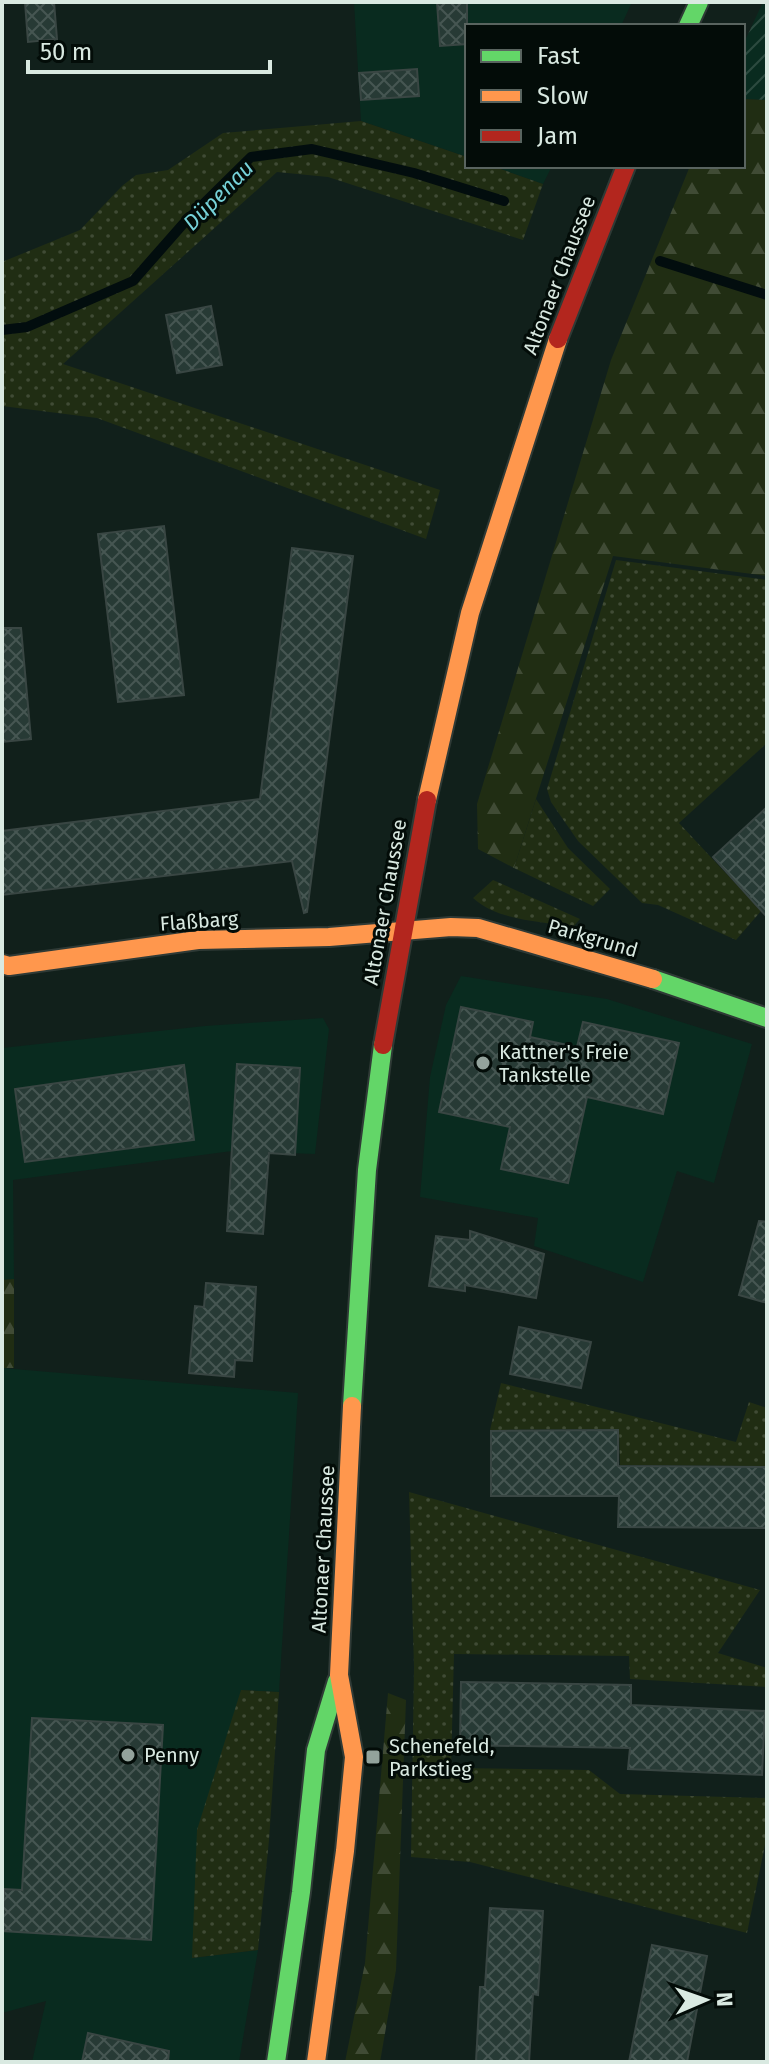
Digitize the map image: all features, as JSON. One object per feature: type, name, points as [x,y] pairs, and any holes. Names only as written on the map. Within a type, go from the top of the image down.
[{"type":"main road","points":[[689,24],[699,2]]},
{"type":"main road","name":"Altonaer Chaussee","points":[[316,2062],[336,1923],[354,1757],[339,1675],[345,1519],[367,1170],[374,1102],[402,930],[421,825],[470,613],[544,376],[625,168]]},
{"type":"main road","name":"Parkgrund","points":[[402,930],[478,928],[651,978],[767,1018]]},
{"type":"main road","name":"Flaßbarg","points":[[2,964],[9,966],[198,940],[329,937],[402,930]]},
{"type":"main road","name":"Altonaer Chaussee","points":[[276,2062],[301,1892],[316,1750],[339,1675]]},
{"type":"shaded area","points":[[354,2],[632,2],[622,24],[465,24],[465,156],[361,121]]},
{"type":"shaded area","points":[[763,2],[767,2],[767,100],[745,99],[745,41]]},
{"type":"shaded area","points":[[498,168],[551,168],[543,184]]},
{"type":"shaded area","points":[[461,976],[607,999],[752,1044],[714,1183],[677,1171],[643,1282],[534,1246],[538,1218],[420,1197],[430,1077],[446,1005]]},
{"type":"shaded area","points":[[323,1018],[329,1029],[315,1154],[232,1151],[13,1180],[14,1279],[2,1280],[2,1048],[205,1026]]},
{"type":"shaded area","points":[[2,1368],[298,1393],[279,1692],[241,1690],[192,1958],[258,1950],[239,2062],[32,2062],[46,2001],[2,2013]]},
{"type":"green space","points":[[745,99],[767,100],[767,576],[613,556],[514,868],[478,849],[477,804],[611,360],[689,168],[745,168]]},
{"type":"green space","points":[[361,121],[465,156],[465,168],[498,168],[543,184],[523,240],[328,177],[277,172],[63,364],[440,490],[426,539],[97,418],[2,406],[2,262],[80,230],[136,175],[168,170],[223,133]]},
{"type":"green space","points":[[616,560],[767,580],[767,743],[679,823],[761,911],[736,940],[658,905],[642,903],[578,841],[551,802],[547,789]]},
{"type":"green space","points":[[536,799],[568,848],[610,889],[593,906],[514,868]]},
{"type":"green space","points":[[493,880],[580,919],[573,927],[507,916],[483,906],[473,898]]},
{"type":"green space","points":[[14,1279],[14,1368],[2,1368],[2,1280]]},
{"type":"green space","points":[[501,1383],[736,1442],[749,1402],[767,1408],[766,1466],[620,1465],[619,1429],[490,1430]]},
{"type":"green space","points":[[409,1492],[760,1590],[718,1653],[767,1668],[767,1687],[630,1679],[629,1656],[454,1654],[451,1768],[589,1770],[620,1794],[767,1798],[767,1835],[747,1933],[470,1862],[411,1857],[414,1667]]},
{"type":"green space","points":[[241,1690],[279,1692],[258,1950],[192,1958],[197,1830]]},
{"type":"green space","points":[[388,1693],[406,1700],[396,1970],[380,2062],[345,2062],[365,1963]]},
{"type":"building","points":[[25,2],[54,2],[57,39],[28,42]]},
{"type":"building","points":[[437,2],[467,2],[465,44],[440,46]]},
{"type":"building","points":[[417,69],[419,96],[361,100],[359,73]]},
{"type":"building","points":[[211,306],[222,365],[177,373],[166,315]]},
{"type":"building","points":[[164,526],[184,695],[118,702],[98,534]]},
{"type":"building","points":[[292,548],[353,556],[307,912],[304,913],[292,861],[2,895],[2,831],[260,799]]},
{"type":"building","points":[[2,628],[21,628],[31,739],[2,742]]},
{"type":"building","points":[[767,807],[767,917],[713,857]]},
{"type":"building","points":[[461,1007],[533,1022],[530,1037],[577,1047],[583,1022],[679,1043],[663,1114],[587,1097],[568,1183],[501,1169],[510,1127],[439,1112]]},
{"type":"building","points":[[237,1064],[300,1068],[295,1155],[269,1153],[263,1234],[227,1231]]},
{"type":"building","points":[[184,1065],[194,1140],[25,1162],[15,1089]]},
{"type":"building","points":[[759,1221],[767,1222],[767,1303],[739,1295]]},
{"type":"building","points":[[470,1231],[544,1254],[536,1298],[465,1285],[465,1291],[429,1286],[436,1236],[470,1240]]},
{"type":"building","points":[[206,1283],[256,1287],[252,1361],[235,1360],[234,1377],[189,1373],[195,1306],[204,1307]]},
{"type":"building","points":[[519,1327],[591,1342],[581,1388],[510,1374]]},
{"type":"building","points":[[618,1430],[618,1466],[767,1467],[767,1528],[618,1527],[619,1496],[491,1496],[491,1431]]},
{"type":"building","points":[[461,1682],[631,1685],[631,1705],[765,1711],[762,1775],[628,1769],[630,1748],[460,1745]]},
{"type":"building","points":[[32,1718],[163,1725],[151,1940],[2,1931],[4,1889],[22,1890]]},
{"type":"building","points":[[490,1908],[543,1911],[538,1995],[533,1994],[529,2062],[476,2062],[480,1987],[485,1987]]},
{"type":"building","points":[[652,1945],[707,1956],[687,2062],[629,2062]]},
{"type":"building","points":[[88,2033],[169,2051],[168,2062],[82,2062]]},
{"type":"waterway","name":"Düpenau","points":[[2,330],[27,327],[133,281],[184,223],[251,157],[312,149],[414,173],[504,201]]},
{"type":"waterway","name":"Düpenau","points":[[660,261],[767,295]]},
{"type":"traffic: fast","points":[[689,24],[699,2]]},
{"type":"traffic: fast","points":[[653,979],[767,1018]]},
{"type":"traffic: fast","points":[[352,1406],[367,1170],[383,1045]]},
{"type":"traffic: fast","points":[[276,2062],[301,1892],[316,1750],[337,1681]]},
{"type":"traffic: slow","points":[[427,800],[470,613],[558,339]]},
{"type":"traffic: slow","points":[[2,964],[9,966],[198,940],[329,937],[451,927],[478,928],[653,979]]},
{"type":"traffic: slow","points":[[316,2062],[345,1851],[354,1757],[339,1675],[352,1406]]},
{"type":"traffic: jam","points":[[558,339],[625,168]]},
{"type":"traffic: jam","points":[[383,1045],[427,800]]},
{"type":"place","name":"Kattner's Freie Tankstelle","points":[[483,1063]]},
{"type":"place","name":"Penny","points":[[128,1755]]},
{"type":"place","name":"Schenefeld, Parkstieg","points":[[373,1757]]}]
